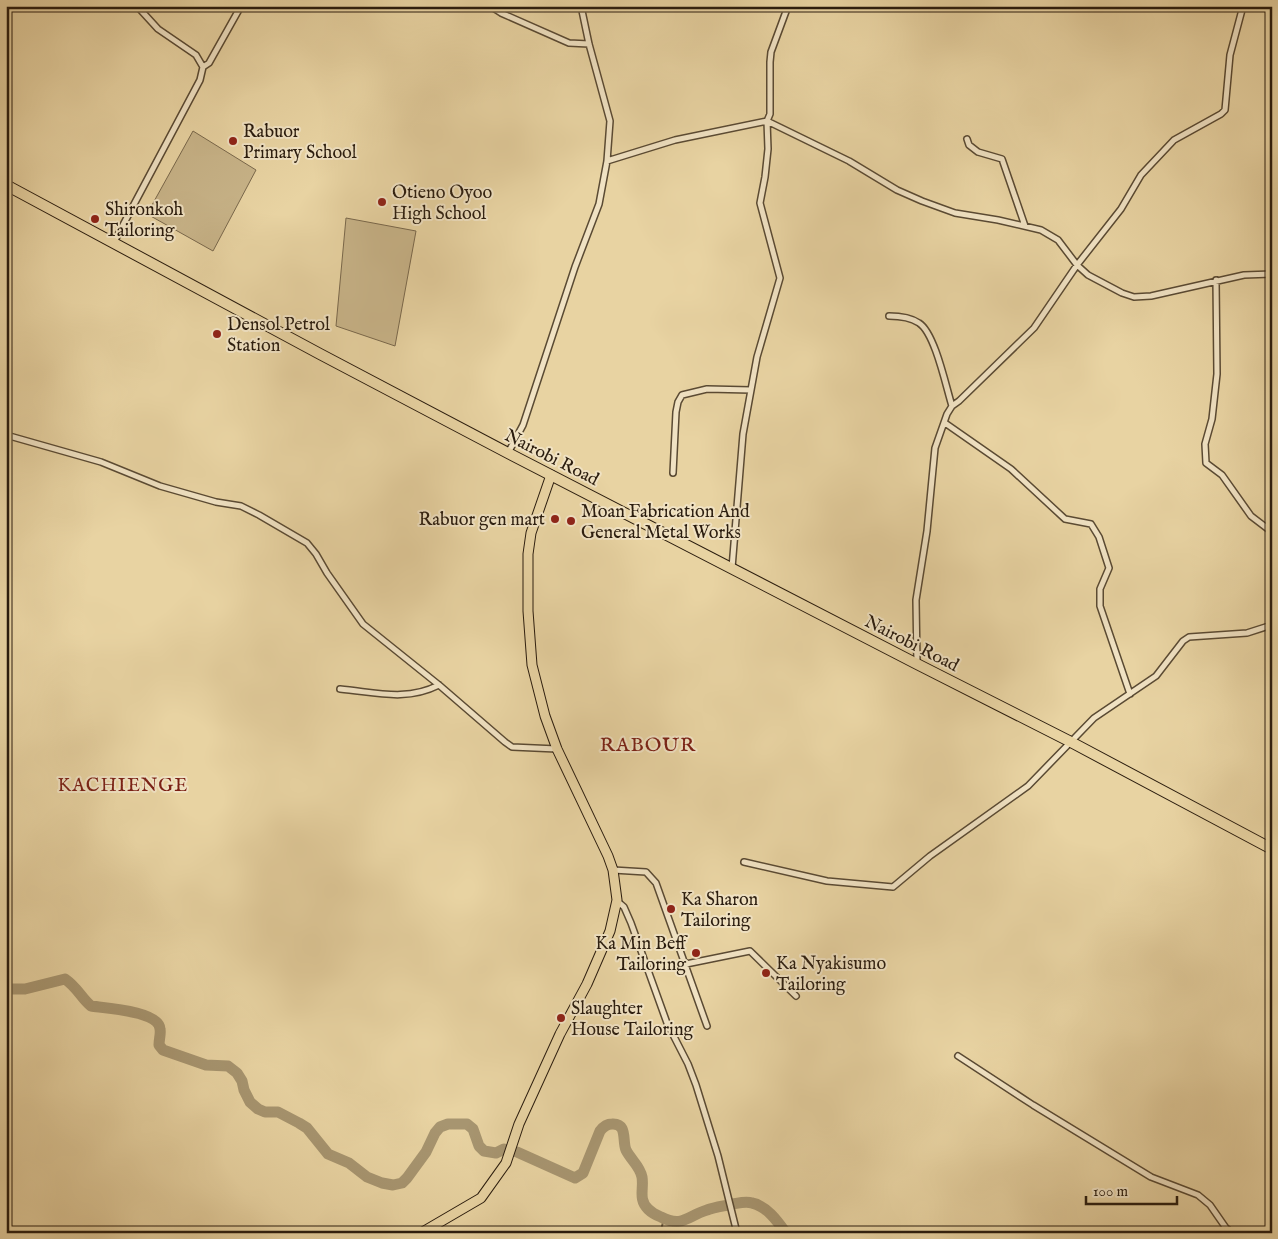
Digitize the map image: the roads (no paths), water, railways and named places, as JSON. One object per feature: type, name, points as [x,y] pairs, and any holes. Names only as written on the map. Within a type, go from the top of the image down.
[{"type":"highway","name":"Nairobi Road","points":[[6,185],[508,454],[1071,742],[1272,850]]},
{"type":"main road","points":[[421,1233],[481,1198],[506,1163],[518,1124],[560,1034],[587,984],[610,931],[617,900],[613,870],[608,856],[557,749],[545,716],[532,665],[528,611],[528,554],[531,532],[551,475]]},
{"type":"street","points":[[137,6],[158,30],[196,55],[203,68]]},
{"type":"street","points":[[114,242],[200,80],[203,68],[208,63],[241,6]]},
{"type":"street","points":[[490,6],[501,13],[569,43],[589,44]]},
{"type":"street","points":[[508,454],[523,425],[575,267],[599,204],[607,161],[610,121],[589,44],[581,6]]},
{"type":"street","points":[[732,568],[742,434],[762,339],[780,278],[760,202],[766,177],[771,52],[788,6]]},
{"type":"street","points":[[916,664],[916,600],[927,532],[935,448],[947,414],[952,406],[1034,328],[1077,265],[1121,209],[1141,175],[1174,140],[1225,110],[1230,55],[1243,6]]},
{"type":"street","points":[[607,161],[675,140],[767,121],[849,160],[898,190],[922,201],[956,213],[1041,230],[1058,240],[1077,265],[1088,275],[1122,293],[1134,297],[1151,296],[1244,275],[1272,274]]},
{"type":"street","points":[[967,139],[969,145],[978,152],[1002,159],[1025,226]]},
{"type":"street","points":[[1216,280],[1217,374],[1212,418],[1205,444],[1206,463],[1222,475],[1251,516],[1272,532]]},
{"type":"street","points":[[889,316],[899,316],[920,323],[936,350],[952,406]]},
{"type":"street","points":[[673,474],[676,412],[682,395],[707,389],[751,390]]},
{"type":"street","points":[[944,423],[1011,469],[1065,519],[1090,524],[1099,537],[1109,568],[1100,589],[1100,606],[1130,694]]},
{"type":"street","points":[[6,435],[101,462],[160,486],[216,502],[241,506],[259,514],[307,543],[362,624],[439,685],[505,742],[512,747],[557,749]]},
{"type":"street","points":[[744,862],[827,881],[893,887],[930,856],[1028,786],[1094,718],[1156,676],[1188,637],[1247,633],[1272,625]]},
{"type":"street","points":[[340,689],[390,696],[425,692],[439,685]]},
{"type":"street","points":[[613,870],[646,872],[656,883],[707,1026]]},
{"type":"street","points":[[617,900],[624,907],[664,1015],[696,1085],[718,1156],[737,1233]]},
{"type":"street","points":[[686,964],[750,950],[796,996]]},
{"type":"street","points":[[958,1056],[1033,1105],[1151,1176],[1198,1195],[1210,1205],[1226,1228],[1233,1233]]},
{"type":"waterway","points":[[6,989],[25,989],[65,979],[91,1006],[130,1011],[151,1018],[160,1029],[159,1045],[163,1050],[206,1065],[228,1066],[237,1073],[250,1102],[258,1109],[265,1112],[278,1112],[299,1123],[307,1128],[328,1154],[349,1163],[367,1177],[382,1183],[393,1185],[402,1183],[426,1152],[435,1133],[440,1127],[448,1124],[467,1124],[473,1129],[479,1146],[484,1151],[496,1153],[504,1149],[517,1152],[575,1178],[583,1173],[600,1131],[605,1126],[617,1124],[624,1133],[626,1150],[641,1173],[643,1201],[653,1213],[668,1220],[680,1221],[713,1208],[750,1202],[763,1207],[776,1219],[786,1233]]},
{"type":"waterway","points":[[660,1233],[664,1219]]},
{"type":"place","name":"Rabuor Primary School","points":[[233,141]]},
{"type":"place","name":"Otieno Oyoo High School","points":[[382,202]]},
{"type":"place","name":"Shironkoh Tailoring","points":[[95,219]]},
{"type":"place","name":"Densol Petrol Station","points":[[217,334]]},
{"type":"place","name":"Rabuor gen mart","points":[[555,519]]},
{"type":"place","name":"Moan Fabrication And General Metal Works","points":[[571,521]]},
{"type":"place","name":"Ka Sharon Tailoring","points":[[671,909]]},
{"type":"place","name":"Ka Min Beff Tailoring","points":[[696,953]]},
{"type":"place","name":"Ka Nyakisumo Tailoring","points":[[766,973]]},
{"type":"place","name":"Slaughter House Tailoring","points":[[561,1018]]},
{"type":"district","name":"RABOUR","points":[[648,744]]},
{"type":"district","name":"KACHIENGE","points":[[123,784]]}]
